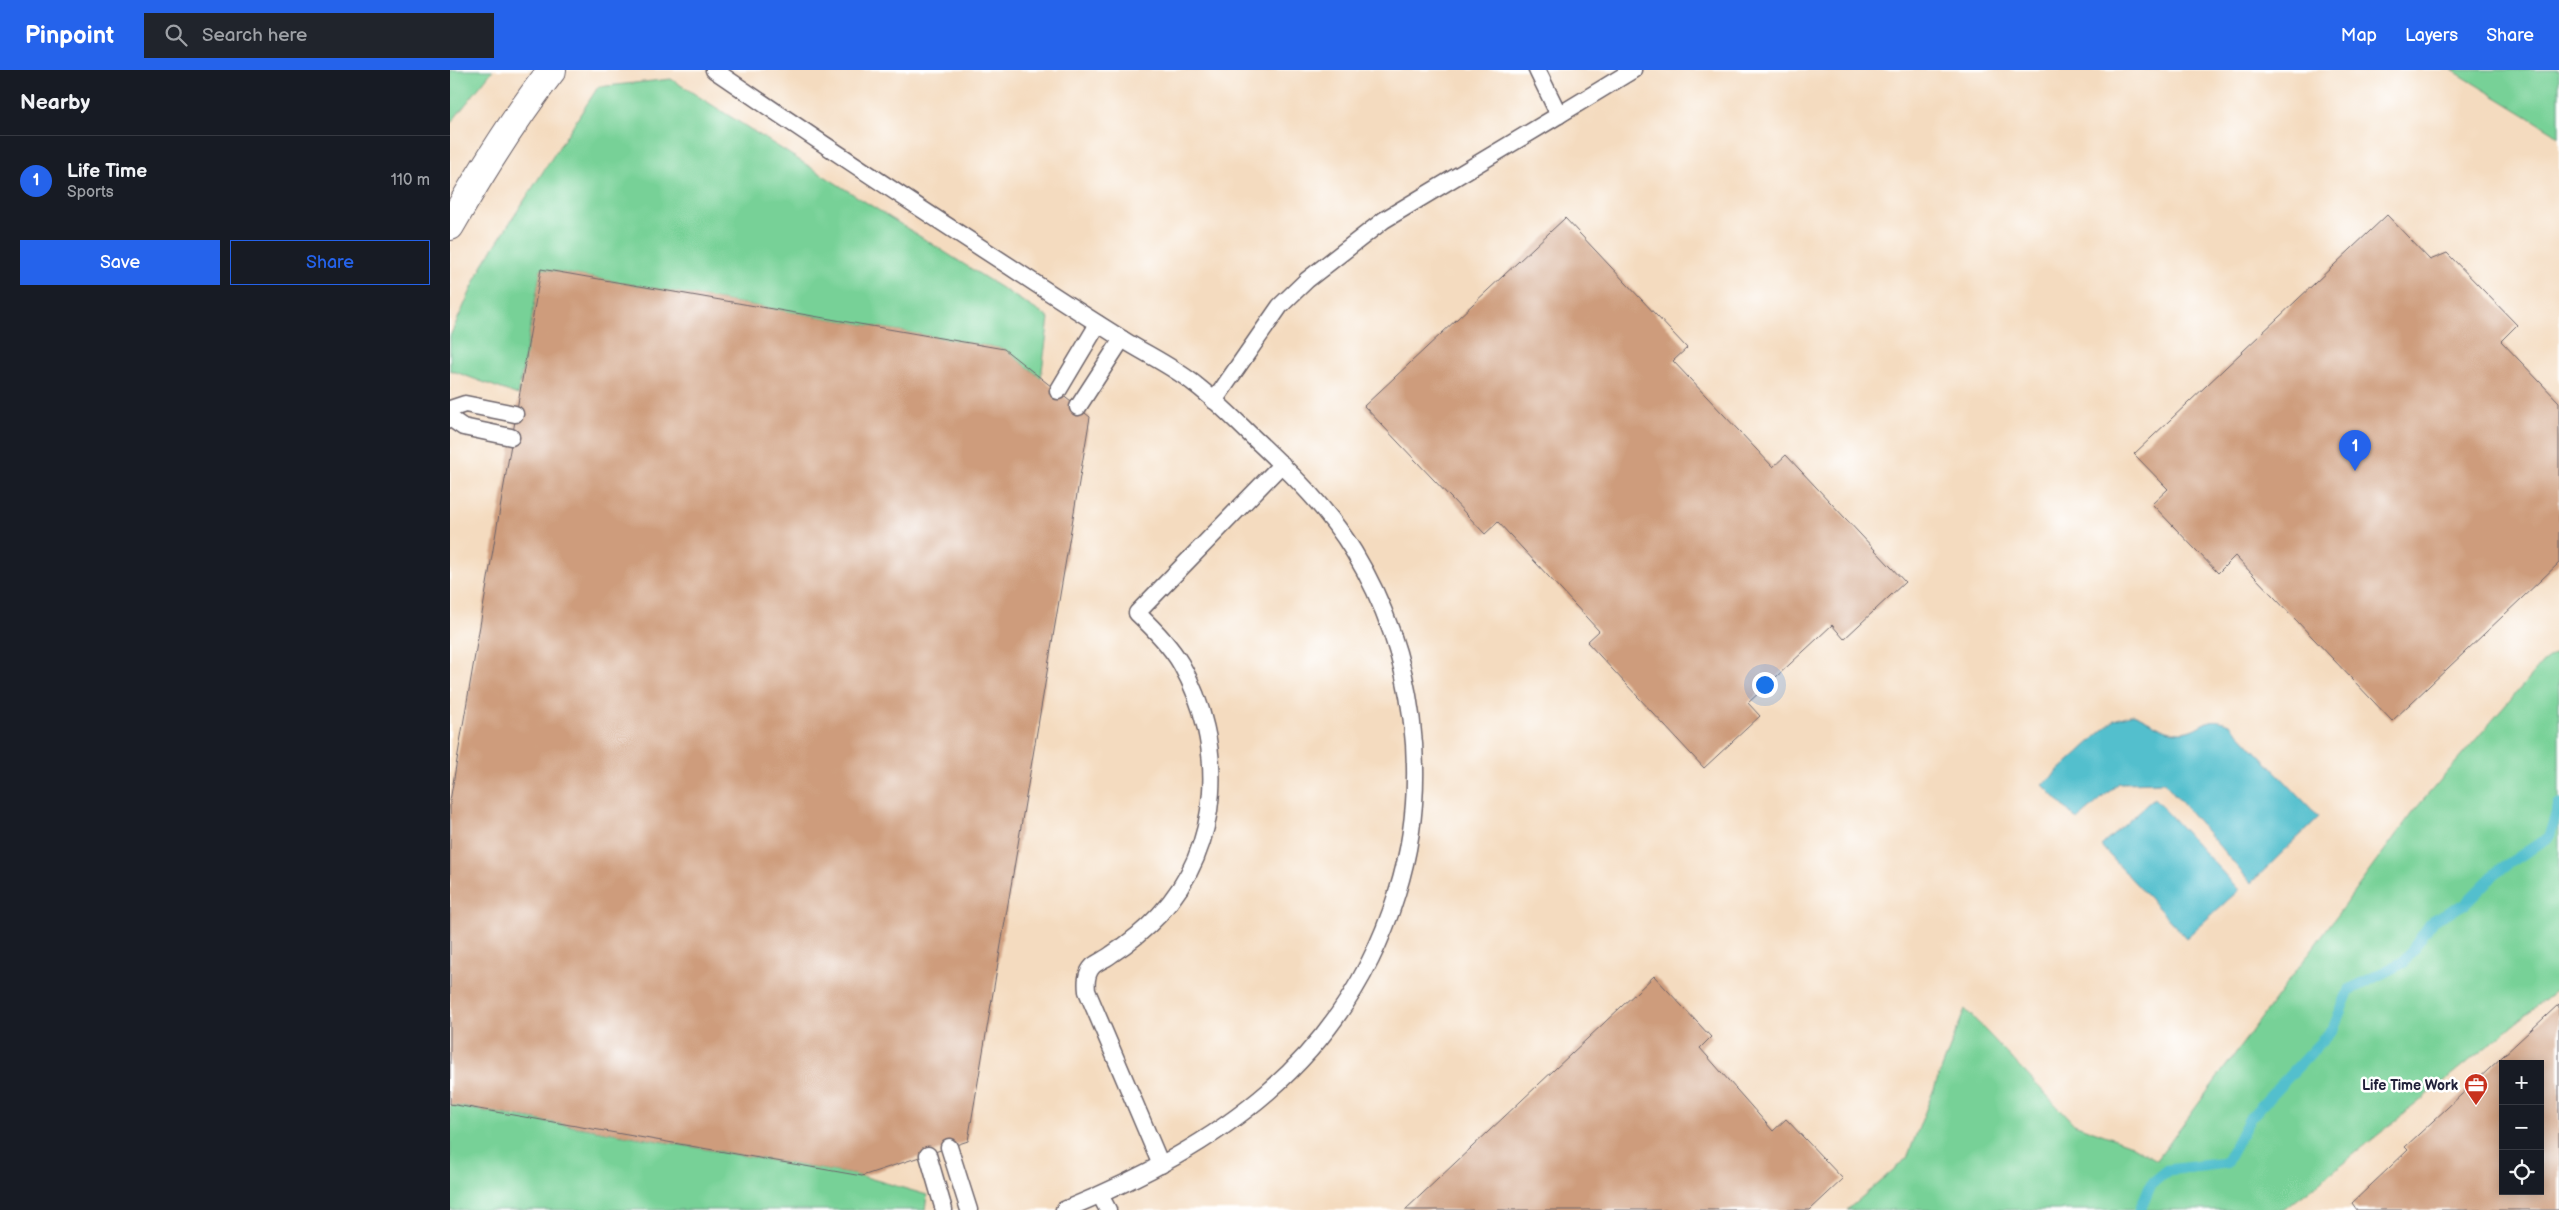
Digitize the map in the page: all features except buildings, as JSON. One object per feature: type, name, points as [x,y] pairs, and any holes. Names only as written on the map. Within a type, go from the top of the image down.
[{"type":"street","points":[[450,226],[483,168],[520,110],[552,70]]},
{"type":"lane","points":[[714,70],[871,178],[1098,324],[1193,382],[1282,464],[1320,504],[1353,550],[1375,590],[1399,653],[1410,710],[1414,746],[1414,805],[1408,844],[1392,908],[1373,956],[1358,985],[1315,1045],[1269,1094],[1219,1130],[1161,1165],[1100,1195],[1064,1210]]},
{"type":"lane","points":[[1537,70],[1559,115]]},
{"type":"lane","points":[[1214,401],[1280,306],[1307,280],[1384,220],[1633,70]]},
{"type":"lane","points":[[1058,391],[1098,324]]},
{"type":"lane","points":[[1078,407],[1122,339]]},
{"type":"lane","points":[[450,409],[465,404],[515,414]]},
{"type":"lane","points":[[450,418],[463,427],[511,437]]},
{"type":"lane","points":[[1161,1165],[1117,1066],[1087,991],[1086,982],[1092,967],[1137,937],[1160,914],[1180,888],[1195,860],[1206,829],[1212,795],[1212,760],[1207,726],[1196,694],[1180,663],[1160,635],[1137,613],[1282,464]]},
{"type":"lane","points":[[949,1147],[969,1210]]},
{"type":"lane","points":[[928,1155],[944,1210]]},
{"type":"lane","points":[[1100,1195],[1108,1210]]},
{"type":"green space","points":[[450,70],[493,70],[450,124]]},
{"type":"green space","points":[[2452,70],[2559,70],[2559,137],[2553,132]]},
{"type":"green space","points":[[671,79],[1049,318],[1041,378],[1004,349],[541,269],[518,395],[450,370],[450,336],[483,264],[598,87]]},
{"type":"green space","points":[[2559,651],[2559,988],[2310,1190],[2283,1210],[1847,1210],[1907,1158],[1965,1009],[2074,1124],[2129,1144],[2157,1160],[2412,813],[2543,662]]},
{"type":"green space","points":[[450,1105],[862,1176],[927,1195],[925,1210],[450,1210]]},
{"type":"water","points":[[2133,714],[2174,732],[2188,731],[2215,720],[2231,725],[2319,817],[2251,883],[2164,782],[2119,783],[2077,820],[2043,785],[2114,720]]},
{"type":"water","points":[[2154,798],[2239,890],[2186,938],[2101,846]]},
{"type":"waterway","points":[[2140,1210],[2151,1184],[2168,1170],[2226,1163],[2250,1118],[2333,1029],[2349,990],[2404,962],[2433,920],[2465,904],[2499,870],[2549,837],[2559,805]]},
{"type":"place","name":"Life Time","points":[[2355,471]]},
{"type":"place","name":"Life Time Work","points":[[2476,1106]]}]
